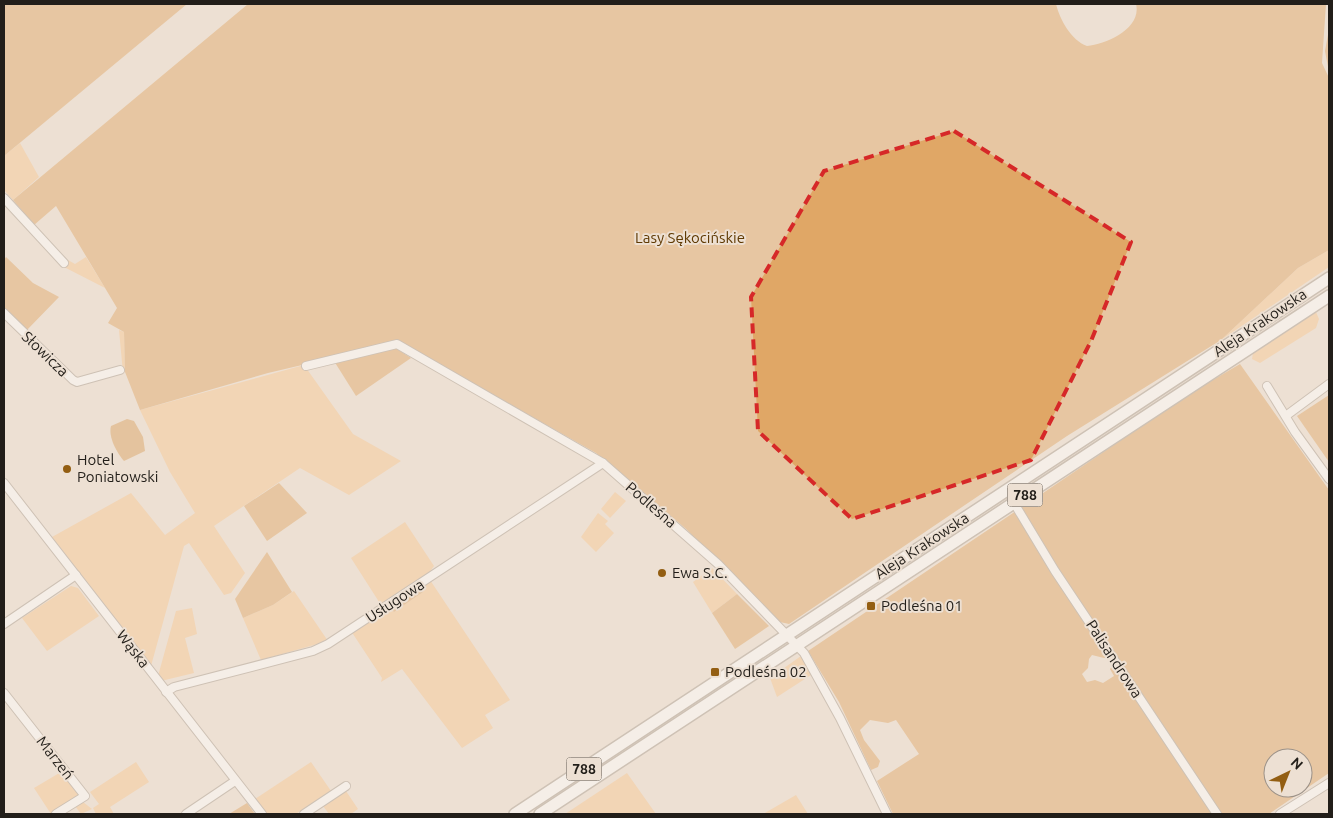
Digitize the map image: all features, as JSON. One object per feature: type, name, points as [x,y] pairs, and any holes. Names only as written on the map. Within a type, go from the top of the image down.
[{"type":"main road","name":"Aleja Krakowska","points":[[515,814],[1329,278]]},
{"type":"main road","name":"Aleja Krakowska","points":[[540,814],[799,646],[1014,502],[1329,296]]},
{"type":"street","points":[[4,198],[64,263]]},
{"type":"street","name":"Słowicza","points":[[4,313],[77,382],[120,370]]},
{"type":"street","name":"Podleśna","points":[[306,366],[398,344],[603,463],[718,564],[799,646],[823,686],[887,814]]},
{"type":"street","points":[[1287,415],[1329,384]]},
{"type":"street","points":[[1267,386],[1287,415],[1295,432],[1329,479]]},
{"type":"street","name":"Usługowa","points":[[166,692],[174,687],[313,651],[328,644],[603,463]]},
{"type":"street","name":"Wąska","points":[[4,483],[262,814]]},
{"type":"street","name":"Palisandrowa","points":[[1014,502],[1055,570],[1217,814]]},
{"type":"street","points":[[4,624],[76,575]]},
{"type":"street","name":"Marzeń","points":[[4,693],[85,796],[56,814]]},
{"type":"street","points":[[186,814],[235,781]]},
{"type":"street","points":[[1280,814],[1329,783]]},
{"type":"street","points":[[304,814],[346,786]]},
{"type":"street","points":[[85,796],[91,803]]},
{"type":"highlighted area","points":[[954,131],[1131,242],[1091,341],[1031,460],[852,519],[758,431],[751,297],[824,171]]},
{"type":"shaded area","points":[[20,143],[39,177],[13,200],[4,190],[4,156]]},
{"type":"shaded area","points":[[1329,250],[1329,267],[1221,340],[1298,268]]},
{"type":"shaded area","points":[[86,257],[105,288],[64,267],[68,260],[75,264]]},
{"type":"shaded area","points":[[1316,312],[1319,319],[1316,328],[1260,363],[1252,359],[1253,353]]},
{"type":"shaded area","points":[[119,330],[124,332],[125,372],[123,373]]},
{"type":"shaded area","points":[[304,365],[353,434],[401,461],[349,495],[300,468],[214,526],[245,573],[231,593],[224,595],[189,543],[184,546],[151,666],[52,537],[131,493],[165,535],[195,513],[170,472],[140,410]]},
{"type":"shaded area","points":[[127,419],[134,421],[143,437],[145,451],[124,461],[114,445],[110,430],[111,426]]},
{"type":"shaded area","points":[[615,492],[626,501],[610,518],[601,509]]},
{"type":"shaded area","points":[[598,513],[608,521],[605,524],[614,533],[596,552],[581,537]]},
{"type":"shaded area","points":[[405,522],[434,566],[429,573],[381,605],[351,558]]},
{"type":"shaded area","points":[[712,568],[737,594],[712,613],[693,582]]},
{"type":"shaded area","points":[[430,580],[510,700],[485,715],[493,728],[462,748],[402,669],[381,682],[382,678],[353,634],[349,633],[390,608],[394,612],[423,592],[420,587]]},
{"type":"shaded area","points":[[71,586],[78,588],[99,616],[47,651],[22,618]]},
{"type":"shaded area","points":[[294,591],[328,641],[261,660],[243,618],[273,605]]},
{"type":"shaded area","points":[[192,608],[197,634],[185,638],[194,673],[161,681],[158,676],[176,611]]},
{"type":"shaded area","points":[[801,656],[811,675],[777,697],[770,678]]},
{"type":"shaded area","points":[[136,762],[149,782],[110,807],[114,814],[96,814],[93,808],[99,804],[90,792]]},
{"type":"shaded area","points":[[311,762],[331,791],[296,814],[267,814],[255,799]]},
{"type":"shaded area","points":[[61,772],[80,795],[51,814],[34,788]]},
{"type":"shaded area","points":[[627,773],[656,814],[565,814]]},
{"type":"shaded area","points":[[346,791],[358,809],[351,814],[329,814],[323,806]]},
{"type":"shaded area","points":[[796,795],[808,814],[763,814]]},
{"type":"shaded area","points":[[83,802],[92,809],[81,814],[75,806]]},
{"type":"green space","points":[[4,4],[187,4],[4,156]]},
{"type":"green space","name":"Lasy Sękocińskie","points":[[248,4],[1056,4],[1067,29],[1076,39],[1087,46],[1113,38],[1128,27],[1134,20],[1136,4],[1326,4],[1322,63],[1329,78],[1329,250],[1298,268],[1221,340],[1067,436],[789,624],[780,622],[685,528],[596,453],[400,342],[268,373],[140,410],[125,372],[124,332],[108,323],[117,308],[56,206],[34,225],[13,200]]},
{"type":"green space","points":[[1329,29],[1329,72],[1325,51]]},
{"type":"green space","points":[[6,257],[33,283],[59,297],[26,331],[4,309],[4,260]]},
{"type":"green space","points":[[394,347],[411,358],[356,396],[334,361]]},
{"type":"green space","points":[[1240,364],[1329,490],[1329,773],[1313,784],[1313,748],[1263,748],[1263,798],[1292,798],[1269,814],[1222,814],[1059,573],[1021,508],[1189,394]]},
{"type":"green space","points":[[1329,395],[1329,462],[1297,416]]},
{"type":"green space","points":[[279,483],[307,513],[267,541],[244,506]]},
{"type":"green space","points":[[1016,511],[1109,657],[1104,658],[1092,655],[1089,659],[1088,668],[1082,674],[1087,682],[1095,680],[1103,683],[1114,676],[1110,669],[1114,664],[1212,814],[893,814],[877,781],[919,754],[896,720],[888,723],[870,720],[860,730],[864,740],[880,761],[878,767],[871,770],[839,702],[808,651]]},
{"type":"green space","points":[[267,552],[292,592],[273,605],[243,618],[235,599]]},
{"type":"green space","points":[[420,587],[423,592],[394,612],[390,608]]},
{"type":"green space","points":[[737,594],[769,626],[735,649],[712,613]]},
{"type":"green space","points":[[247,803],[255,814],[229,814]]},
{"type":"place","name":"Hotel Poniatowski","points":[[67,469]]},
{"type":"place","name":"Ewa S.C.","points":[[662,573]]},
{"type":"place","name":"Podleśna 01","points":[[871,606]]},
{"type":"place","name":"Podleśna 02","points":[[715,672]]}]
